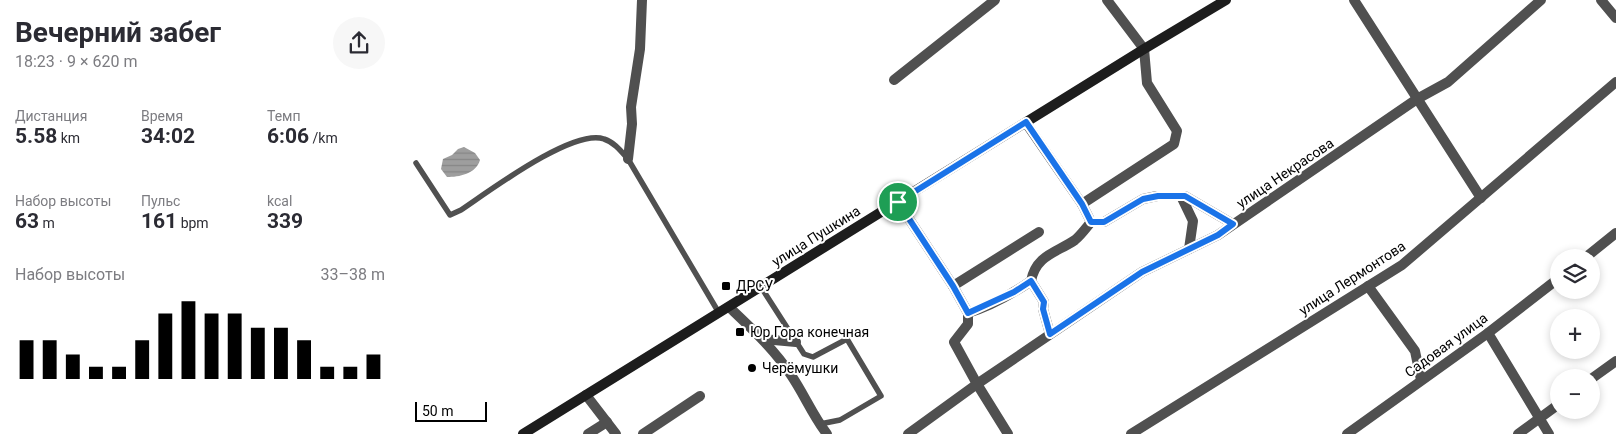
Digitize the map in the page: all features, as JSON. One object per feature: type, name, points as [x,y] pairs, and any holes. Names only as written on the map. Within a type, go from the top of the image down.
[{"type":"main road","name":"улица Пушкина","points":[[523,434],[1226,0]]},
{"type":"street","points":[[628,159],[632,124],[631,107],[640,49],[642,0]]},
{"type":"street","points":[[894,80],[995,0]]},
{"type":"street","points":[[1082,204],[1174,144],[1176,131],[1147,83],[1144,49],[1107,0]]},
{"type":"street","points":[[1354,0],[1481,198]]},
{"type":"street","name":"улица Некрасова","points":[[908,434],[977,384],[1142,272],[1218,235],[1417,100],[1448,82],[1541,0]]},
{"type":"street","points":[[1601,0],[1616,18]]},
{"type":"street","name":"улица Лермонтова","points":[[1131,434],[1402,265],[1616,82]]},
{"type":"street","points":[[1026,122],[1082,204],[1091,222]]},
{"type":"street","points":[[1050,334],[1043,309],[1044,302],[1031,281],[1033,271],[1040,261],[1076,239],[1091,222],[1104,222],[1143,199],[1158,196],[1185,196],[1233,224]]},
{"type":"street","points":[[1181,196],[1193,221],[1189,249]]},
{"type":"street","points":[[898,202],[953,286],[968,313],[968,324],[954,342],[1008,434]]},
{"type":"street","points":[[953,286],[1039,232]]},
{"type":"street","points":[[1596,249],[1616,233]]},
{"type":"street","points":[[968,313],[1014,292],[1031,281]]},
{"type":"street","name":"Садовая улица","points":[[1347,434],[1488,333],[1550,285]]},
{"type":"street","points":[[1368,286],[1415,352],[1421,380]]},
{"type":"street","points":[[729,306],[763,339],[790,374],[819,424],[827,434]]},
{"type":"street","points":[[1488,333],[1549,434]]},
{"type":"street","points":[[763,339],[796,342]]},
{"type":"street","points":[[1600,372],[1616,360]]},
{"type":"street","points":[[586,395],[616,434]]},
{"type":"street","points":[[642,434],[700,396]]},
{"type":"street","points":[[1518,434],[1550,411]]},
{"type":"street","points":[[588,434],[607,422]]},
{"type":"lane","points":[[416,162],[450,214],[461,210],[529,165],[559,148],[587,138],[604,139],[618,148],[628,159],[719,312]]},
{"type":"lane","points":[[761,287],[804,354],[813,357],[847,339],[881,396],[840,420],[819,424]]},
{"type":"shaded area","points":[[464,147],[475,153],[480,160],[478,165],[466,174],[447,177],[441,169],[443,159]]},
{"type":"place","name":"ДРСУ","points":[[726,286]]},
{"type":"place","name":"Юр Гора конечная","points":[[740,332]]},
{"type":"place","name":"Черёмушки","points":[[752,368]]},
{"type":"route","points":[[1026,122],[1082,204],[1091,222],[1104,222],[1143,199],[1158,196],[1185,196],[1233,224],[1218,235],[1142,272],[1050,334],[1043,309],[1044,302],[1031,281],[981,309],[968,313],[953,286],[898,202],[1026,122]]}]
